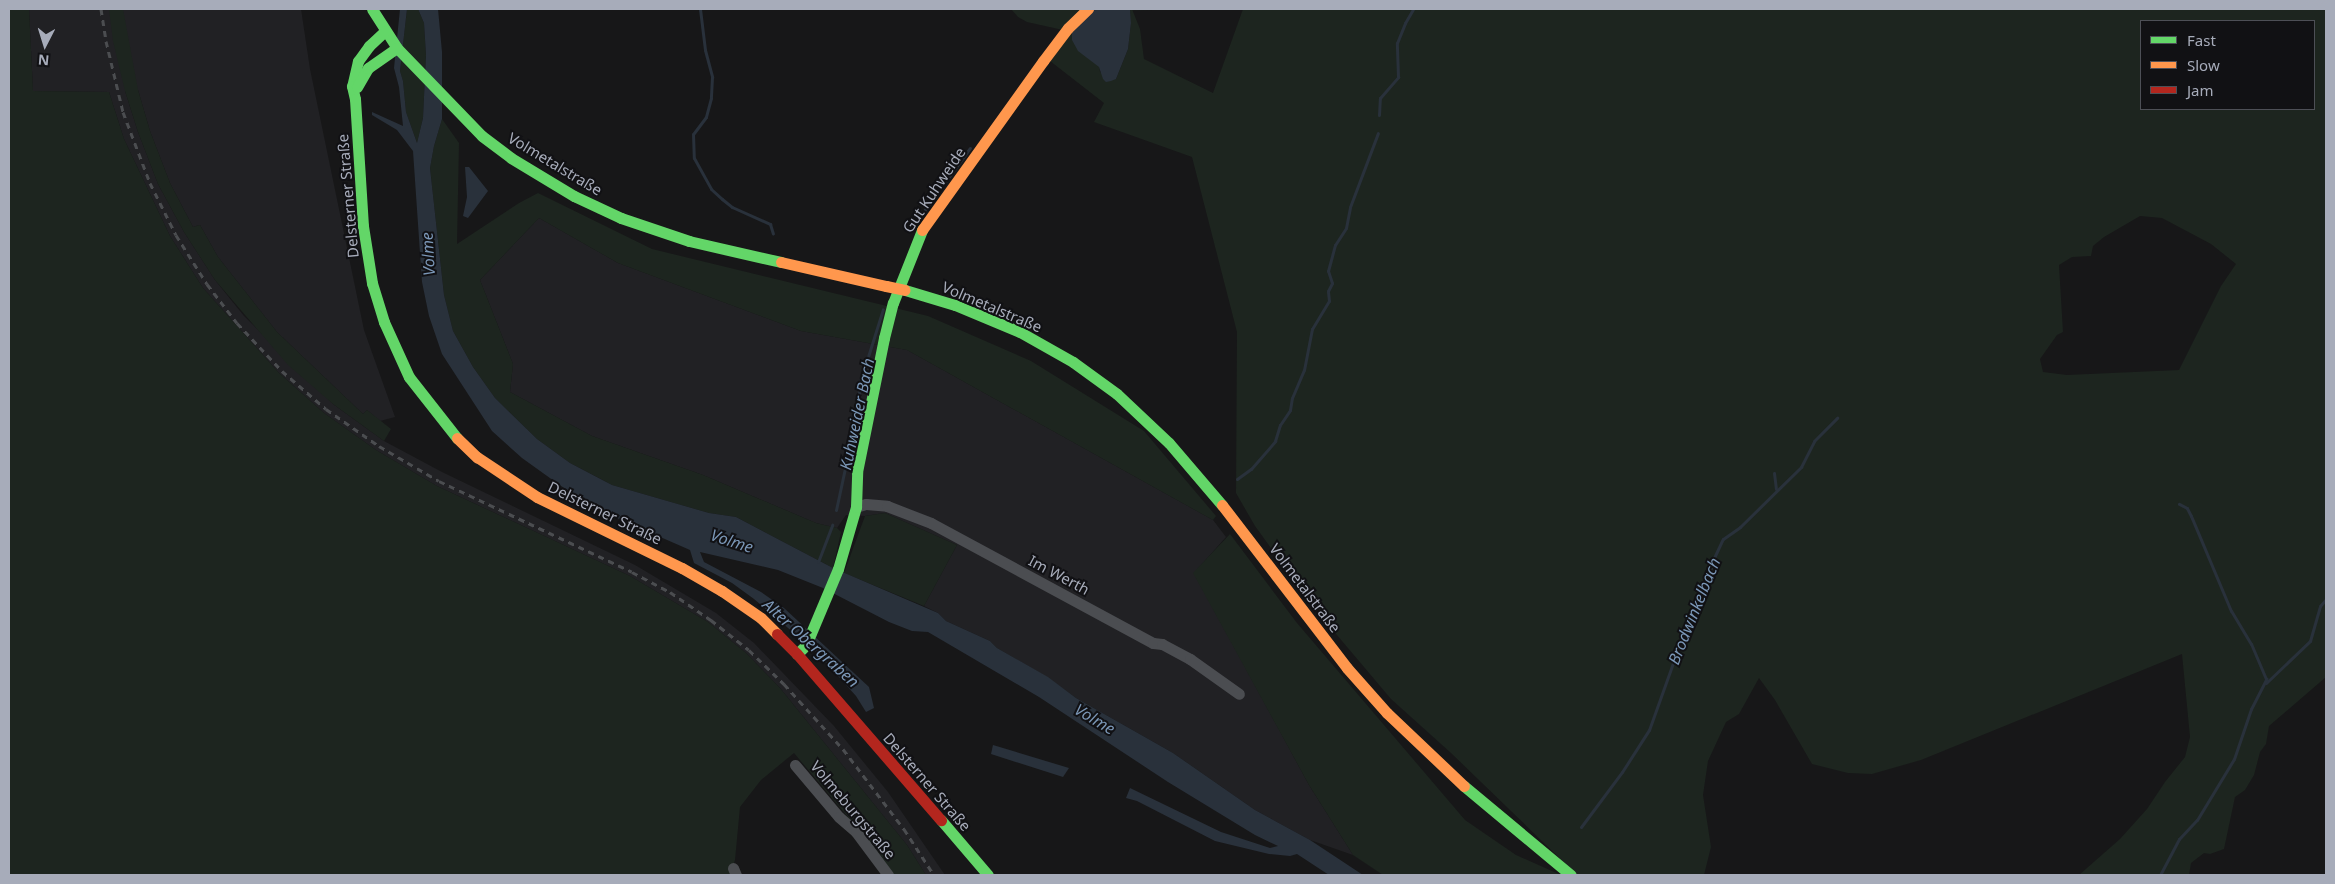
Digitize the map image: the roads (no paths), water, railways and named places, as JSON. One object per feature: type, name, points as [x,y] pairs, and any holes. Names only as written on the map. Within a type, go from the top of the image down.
[{"type":"street","points":[[372,9],[397,48]]},
{"type":"street","name":"Gut Kuhweide","points":[[797,654],[806,645],[838,569],[856,507],[857,472],[884,338],[894,303],[922,229],[1043,61],[1068,28],[1088,9]]},
{"type":"street","name":"Delsterner Straße","points":[[385,31],[369,46],[358,61],[352,78],[362,218],[372,282],[384,322],[401,364],[437,415],[477,457],[523,489],[682,568],[722,591],[761,618],[797,654],[988,875]]},
{"type":"street","name":"Delsterner Straße","points":[[355,99],[362,76],[376,62],[397,48]]},
{"type":"street","name":"Volmetalstraße","points":[[397,48],[482,136],[512,158],[574,196],[613,214],[689,241],[905,290],[955,305],[1020,332],[1073,362],[1117,394],[1168,443],[1206,484],[1347,668],[1387,713],[1446,771],[1571,875]]},
{"type":"street","name":"Im Werth","points":[[856,507],[866,504],[887,506],[932,524],[1154,643],[1162,644],[1190,659],[1239,694]]},
{"type":"street","name":"Volmeburgstraße","points":[[795,765],[839,817],[861,838],[888,875]]},
{"type":"water","points":[[400,9],[407,9],[400,71],[403,81],[406,112],[417,143],[423,118],[426,55],[424,23],[418,9],[438,9],[442,52],[442,119],[430,168],[444,295],[453,331],[473,367],[495,398],[537,439],[570,463],[612,485],[709,513],[736,517],[833,568],[938,613],[946,621],[990,641],[997,648],[1048,677],[1076,698],[1173,753],[1255,810],[1310,840],[1363,875],[1329,875],[1297,854],[1290,856],[1269,854],[1215,841],[1137,801],[1126,798],[1130,788],[1221,832],[1270,848],[1278,846],[1255,835],[1168,782],[1039,697],[928,632],[912,631],[889,622],[823,588],[778,570],[700,552],[704,562],[761,592],[784,608],[869,687],[874,708],[866,712],[856,696],[815,651],[754,599],[732,583],[694,563],[690,550],[610,515],[561,486],[522,458],[492,431],[442,354],[429,316],[422,282],[413,151],[397,130],[372,115],[372,112],[403,126],[399,87],[394,68]]},
{"type":"water","points":[[1092,9],[1130,9],[1131,23],[1128,49],[1116,79],[1111,81],[1106,82],[1103,79],[1099,67],[1078,51],[1072,40],[1072,33]]},
{"type":"water","points":[[465,167],[469,167],[488,191],[468,218],[463,216],[467,197]]},
{"type":"water","points":[[993,745],[1069,768],[1063,777],[991,754]]},
{"type":"waterway","points":[[700,9],[705,50],[712,77],[711,98],[706,117],[693,134],[694,158],[711,189],[732,207],[770,224],[773,234]]},
{"type":"waterway","points":[[1379,115],[1380,98],[1398,77],[1397,43],[1413,9]]},
{"type":"waterway","points":[[1237,479],[1251,469],[1275,441],[1280,425],[1290,410],[1292,398],[1304,370],[1312,329],[1329,301],[1328,291],[1332,283],[1328,271],[1335,245],[1346,228],[1350,207],[1378,133]]},
{"type":"waterway","name":"Kuhweider Bach","points":[[918,219],[970,148]]},
{"type":"waterway","name":"Kuhweider Bach","points":[[836,510],[856,417],[861,379],[883,309]]},
{"type":"waterway","name":"Brodwinkelbach","points":[[1581,827],[1622,772],[1649,730],[1687,624],[1707,582],[1713,560],[1723,539],[1740,527],[1801,467],[1814,441],[1837,418]]},
{"type":"waterway","points":[[1774,473],[1776,489]]},
{"type":"waterway","points":[[2160,875],[2179,839],[2197,820],[2234,759],[2251,709],[2266,679],[2251,644],[2231,611],[2191,516],[2187,508],[2179,504]]},
{"type":"waterway","name":"Kuhweider Bach","points":[[818,562],[832,525]]},
{"type":"waterway","points":[[2266,683],[2310,641],[2320,606],[2326,599]]},
{"type":"railway","points":[[101,9],[106,41],[123,112],[150,183],[176,235],[207,284],[237,323],[282,371],[326,409],[379,446],[439,481],[632,572],[670,592],[711,620],[749,650],[784,684],[843,749],[904,829],[934,875]]},
{"type":"water label","name":"Volme","points":[[428,254]]},
{"type":"water label","name":"Volme","points":[[732,541]]},
{"type":"water label","name":"Alter Obergraben","points":[[811,643]]},
{"type":"water label","name":"Volme","points":[[1095,719]]}]
